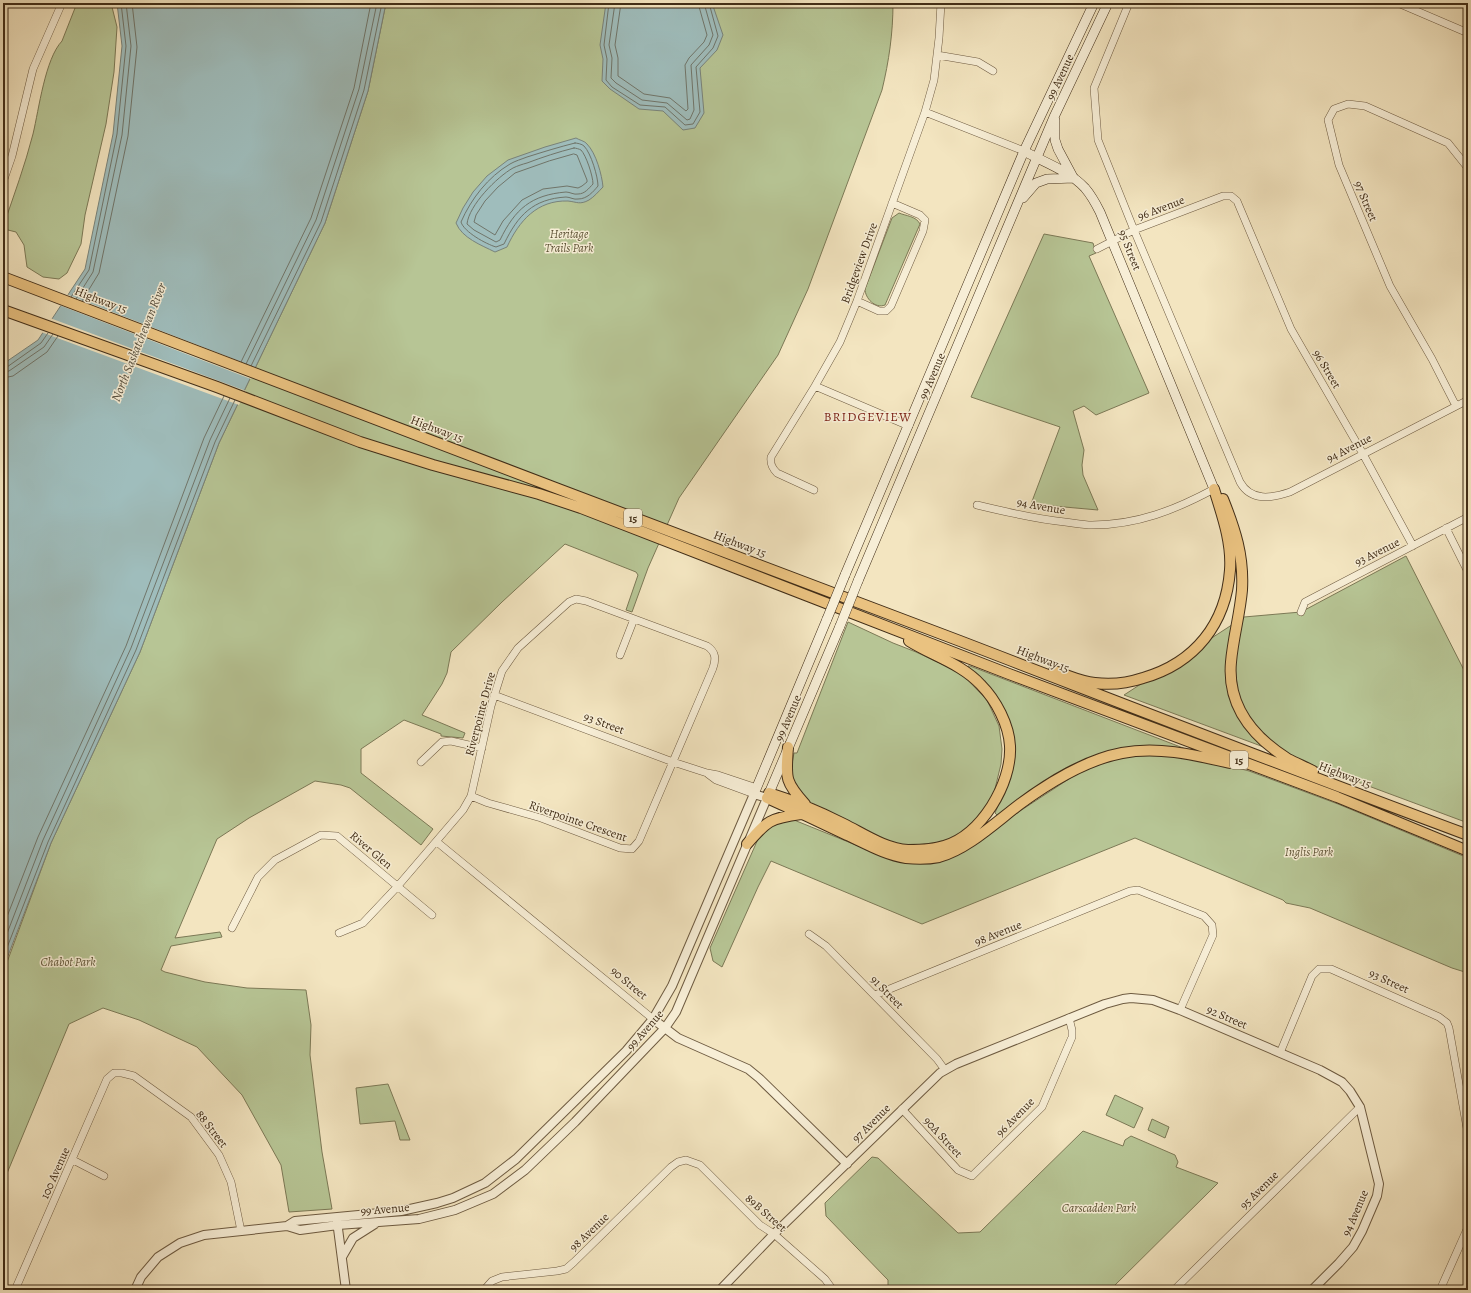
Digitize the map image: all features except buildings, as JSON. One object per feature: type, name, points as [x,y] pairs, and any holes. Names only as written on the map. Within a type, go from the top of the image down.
[{"type":"main road","name":"99 Avenue","points":[[756,791],[845,575],[1024,151],[1094,3]]},
{"type":"main road","name":"99 Avenue","points":[[768,796],[1054,117],[1108,3]]},
{"type":"main road","points":[[1017,206],[1036,183],[1047,179],[1074,178],[1058,149],[1055,140],[1054,117]]},
{"type":"main road","name":"95 Street","points":[[1024,151],[1074,178],[1090,194],[1113,241],[1214,489]]},
{"type":"main road","name":"Highway 15","points":[[3,276],[302,392],[1468,835]]},
{"type":"main road","name":"Highway 15","points":[[3,310],[390,452],[532,492],[581,508],[1009,674],[1280,775],[1468,851]]},
{"type":"main road","points":[[964,643],[1094,683],[1113,684],[1133,682],[1159,674],[1184,660],[1199,647],[1211,631],[1222,609],[1228,585],[1230,569],[1227,535],[1214,489]]},
{"type":"main road","points":[[1214,489],[1222,498],[1240,546],[1242,590],[1231,664],[1231,683],[1236,703],[1248,725],[1267,744],[1288,759],[1348,790]]},
{"type":"main road","points":[[768,796],[884,844],[906,850],[927,850],[944,846],[959,839],[975,827],[987,813],[1000,792],[1008,768],[1010,747],[1008,730],[997,706],[982,685],[971,675],[912,643],[886,626]]},
{"type":"main road","points":[[788,747],[786,774],[792,790],[804,810],[882,851],[905,858],[933,857],[947,854],[980,835],[1021,804],[1071,771],[1122,753],[1151,750],[1190,754],[1280,775]]},
{"type":"main road","points":[[747,844],[770,820],[804,810]]},
{"type":"street","points":[[3,182],[12,156],[33,69],[62,3]]},
{"type":"street","name":"Bridgeview Drive","points":[[814,490],[777,473],[772,468],[770,463],[771,457],[815,386],[840,342],[857,301],[925,112],[934,80],[941,3]]},
{"type":"street","name":"95 Street","points":[[1129,3],[1094,88],[1098,140],[1134,230],[1241,484]]},
{"type":"street","points":[[1398,3],[1468,33]]},
{"type":"street","points":[[937,55],[978,62],[993,71]]},
{"type":"street","name":"97 Street","points":[[1456,406],[1432,359],[1390,286],[1339,165],[1328,120],[1334,109],[1348,104],[1365,106],[1448,143],[1468,168]]},
{"type":"street","name":"95 Street","points":[[925,112],[1024,151]]},
{"type":"street","name":"96 Avenue","points":[[1097,249],[1134,230],[1223,196],[1227,195],[1234,198]]},
{"type":"street","name":"96 Street","points":[[1234,198],[1237,201],[1291,329],[1364,454],[1413,546]]},
{"type":"street","points":[[857,301],[879,311],[886,311],[891,306],[924,231],[925,220],[920,215],[892,203]]},
{"type":"street","points":[[815,386],[909,426]]},
{"type":"street","name":"94 Avenue","points":[[1241,484],[1249,492],[1257,496],[1272,497],[1283,494],[1468,400]]},
{"type":"street","name":"94 Avenue","points":[[977,505],[1036,519],[1091,526],[1114,524],[1155,516],[1174,509],[1214,489]]},
{"type":"street","name":"93 Avenue","points":[[1301,612],[1305,602],[1468,517]]},
{"type":"street","points":[[1446,528],[1468,572]]},
{"type":"street","name":"Riverpointe Drive","points":[[339,933],[363,923],[455,821],[471,796],[494,695],[502,671],[513,654],[526,640],[564,606],[573,600],[576,599],[586,601],[707,646],[716,657],[713,668],[674,762]]},
{"type":"street","points":[[620,655],[634,619]]},
{"type":"street","name":"93 Street","points":[[494,695],[674,762],[718,775],[768,796]]},
{"type":"street","points":[[421,762],[442,742],[451,741],[482,748]]},
{"type":"street","name":"Riverpointe Crescent","points":[[471,796],[488,803],[541,818],[620,848],[632,849],[639,841],[674,762]]},
{"type":"street","name":"99 Avenue","points":[[337,1221],[420,1207],[453,1198],[485,1183],[516,1159],[545,1132],[626,1051],[653,1018],[672,986],[756,791]]},
{"type":"street","name":"99 Avenue","points":[[135,1290],[141,1277],[158,1257],[180,1243],[204,1234],[287,1226],[295,1221],[378,1223],[419,1219],[456,1210],[493,1194],[525,1170],[575,1122],[665,1028],[676,1012],[768,796]]},
{"type":"street","name":"River Glen","points":[[232,928],[258,877],[275,860],[321,834],[337,836],[432,915]]},
{"type":"street","name":"90 Street","points":[[437,842],[678,1038],[748,1069],[847,1164]]},
{"type":"street","name":"98 Avenue","points":[[875,995],[1130,891],[1138,890],[1204,916],[1212,925],[1213,935],[1180,1010]]},
{"type":"street","name":"91 Street","points":[[809,934],[826,946],[875,995],[937,1059],[944,1070]]},
{"type":"street","name":"93 Street","points":[[1280,1053],[1312,976],[1319,969],[1331,969],[1439,1017],[1447,1022],[1468,1134]]},
{"type":"street","name":"92 Street","points":[[1069,1018],[1113,1001],[1131,998],[1153,1000],[1180,1010],[1320,1070],[1337,1079],[1350,1091],[1360,1106]]},
{"type":"street","name":"96 Avenue","points":[[972,1176],[1042,1107],[1072,1037],[1069,1018]]},
{"type":"street","name":"97 Avenue","points":[[720,1290],[774,1234],[935,1076],[944,1070],[1069,1018]]},
{"type":"street","name":"100 Avenue","points":[[15,1290],[73,1160],[107,1079],[114,1074],[122,1073]]},
{"type":"street","name":"88 Street","points":[[122,1073],[134,1076],[190,1117],[214,1148],[219,1155],[231,1182],[241,1231]]},
{"type":"street","name":"94 Avenue","points":[[1312,1290],[1340,1263],[1353,1247],[1362,1231],[1377,1196],[1378,1180],[1360,1106]]},
{"type":"street","name":"95 Avenue","points":[[1174,1290],[1360,1106]]},
{"type":"street","name":"90A Street","points":[[902,1109],[958,1170],[972,1176]]},
{"type":"street","points":[[73,1160],[104,1176]]},
{"type":"street","name":"98 Avenue","points":[[484,1290],[492,1281],[506,1276],[566,1269],[674,1164],[682,1161]]},
{"type":"street","name":"89B Street","points":[[682,1161],[691,1161],[700,1165],[760,1225],[774,1234],[825,1280],[833,1290]]},
{"type":"street","points":[[337,1221],[346,1290]]},
{"type":"street","points":[[342,1257],[353,1238],[378,1223]]},
{"type":"street","points":[[1440,1290],[1468,1227]]},
{"type":"green space","points":[[77,3],[111,3],[117,27],[114,72],[106,124],[85,215],[81,244],[67,273],[59,279],[43,277],[27,267],[24,245],[16,232],[4,229],[4,224],[30,146],[47,72],[56,49],[62,41]]},
{"type":"green space","name":"Heritage Trails Park","points":[[386,3],[893,3],[890,47],[882,90],[808,289],[778,355],[679,498],[648,568],[632,612],[626,610],[638,575],[636,572],[565,544],[502,602],[451,652],[447,673],[442,684],[422,715],[465,733],[463,738],[441,736],[441,734],[404,720],[361,749],[361,773],[433,829],[421,845],[350,788],[315,781],[249,818],[217,839],[175,938],[220,932],[222,937],[171,946],[161,970],[205,982],[247,988],[306,990],[311,1025],[310,1055],[322,1152],[332,1209],[289,1212],[281,1165],[242,1095],[197,1047],[139,1020],[103,1008],[69,1024],[3,1183],[3,973],[51,843],[140,652],[219,443],[325,223],[368,91]]},
{"type":"green space","points":[[899,213],[916,219],[920,224],[885,305],[881,306],[871,302],[865,292],[865,289],[892,218]]},
{"type":"green space","points":[[1044,234],[1093,243],[1096,253],[1089,256],[1149,393],[1096,415],[1084,406],[1073,411],[1084,450],[1082,465],[1083,475],[1098,510],[1031,504],[1060,427],[971,397]]},
{"type":"green space","points":[[1406,556],[1468,678],[1468,823],[1124,695],[1244,617],[1301,612]]},
{"type":"green space","points":[[848,622],[961,673],[987,700],[999,726],[1002,749],[1001,764],[993,797],[985,812],[967,830],[947,841],[931,846],[905,846],[885,840],[812,804],[800,796],[790,775],[794,753],[797,753]]},
{"type":"green space","points":[[968,666],[1191,751],[1104,756],[999,817],[995,813],[1002,796],[1013,740]]},
{"type":"green space","name":"Inglis Park","points":[[1151,752],[1192,756],[1249,771],[1338,804],[1468,858],[1468,973],[1452,968],[1310,908],[1286,903],[1283,900],[1135,838],[922,924],[771,861],[722,967],[713,961],[710,948],[758,839],[765,830],[773,825],[783,821],[794,820],[893,860],[988,832],[1081,771],[1102,762]]},
{"type":"green space","points":[[388,1084],[410,1140],[400,1140],[395,1121],[360,1124],[356,1088]]},
{"type":"green space","points":[[1115,1095],[1143,1108],[1134,1128],[1106,1115]]},
{"type":"green space","points":[[1152,1119],[1169,1127],[1165,1138],[1148,1130]]},
{"type":"green space","name":"Carscadden Park","points":[[1083,1131],[1123,1146],[1125,1140],[1131,1136],[1175,1155],[1178,1162],[1176,1167],[1218,1183],[1110,1290],[888,1290],[888,1280],[826,1216],[825,1203],[872,1157],[878,1158],[958,1233],[980,1232]]},
{"type":"water","name":"North Saskatchewan River","points":[[117,3],[386,3],[368,91],[325,223],[219,443],[140,652],[51,843],[3,969],[3,364],[38,340],[85,269],[113,134],[122,46]]},
{"type":"water","points":[[606,3],[712,3],[723,35],[717,50],[700,68],[704,113],[695,128],[683,130],[663,111],[639,109],[610,89],[602,81],[603,59],[600,45]]},
{"type":"water","points":[[576,138],[585,142],[596,158],[598,164],[603,187],[595,196],[586,202],[557,202],[538,208],[523,221],[507,247],[495,252],[478,244],[463,233],[456,223],[473,192],[487,176],[508,160]]},
{"type":"pier","points":[[66,294],[257,368],[251,379],[59,305]]},
{"type":"pier","points":[[50,318],[246,391],[239,405],[41,332]]},
{"type":"district","name":"BRIDGEVIEW","points":[[868,416]]},
{"type":"park label","name":"Chabot Park","points":[[68,962]]}]
